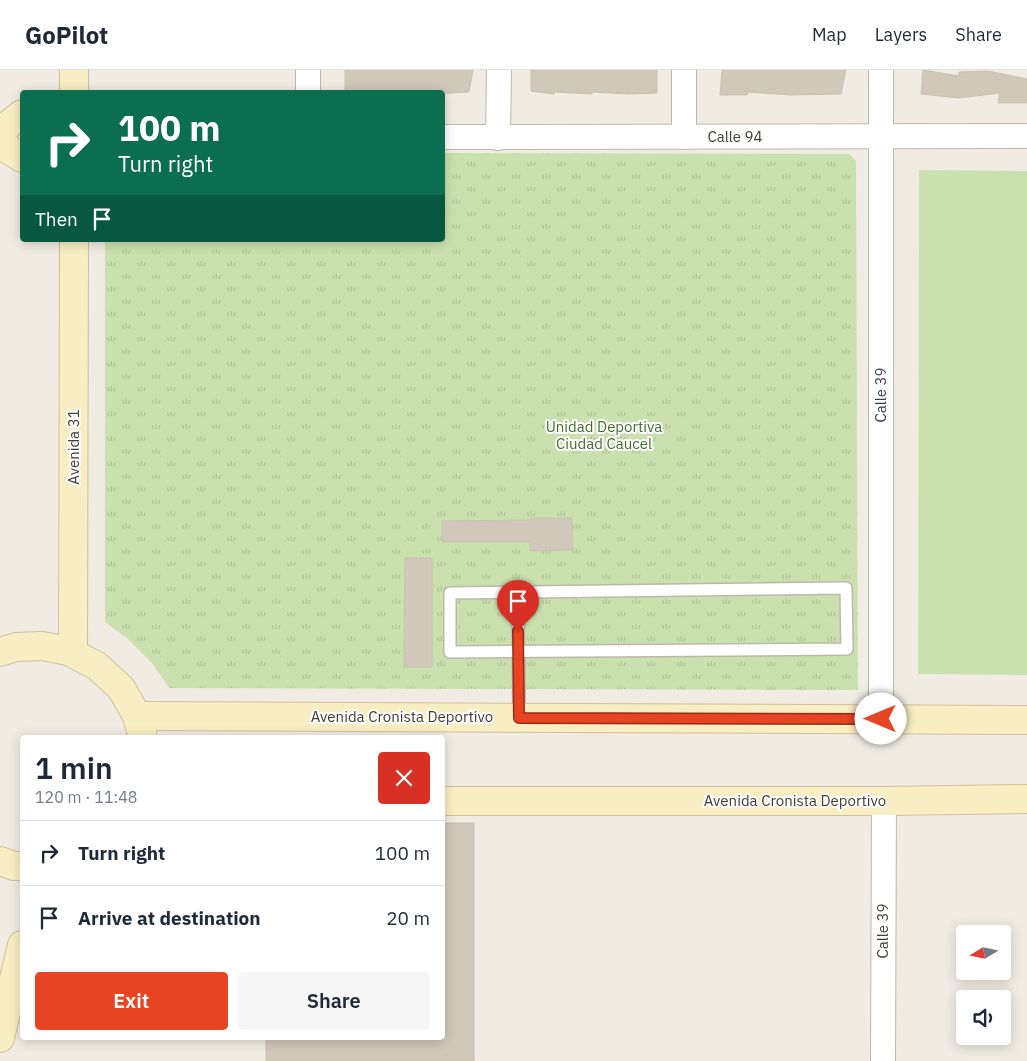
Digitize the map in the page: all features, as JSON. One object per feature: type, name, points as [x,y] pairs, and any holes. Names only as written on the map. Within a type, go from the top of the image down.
[{"type":"main road","points":[[74,70],[74,90]]},
{"type":"main road","points":[[0,135],[9,124],[20,116]]},
{"type":"main road","points":[[0,139],[9,150],[20,157]]},
{"type":"main road","name":"Avenida 31","points":[[73,653],[74,242]]},
{"type":"main road","points":[[0,652],[16,648],[42,646],[73,653],[97,666],[121,688],[140,727]]},
{"type":"main road","name":"Avenida Cronista Deportivo","points":[[140,727],[519,718],[1027,720]]},
{"type":"main road","name":"Avenida Cronista Deportivo","points":[[445,801],[884,801],[1027,799]]},
{"type":"main road","points":[[0,861],[20,866]]},
{"type":"main road","points":[[0,1038],[20,953]]},
{"type":"street","points":[[308,70],[308,90]]},
{"type":"street","points":[[498,138],[499,70]]},
{"type":"street","points":[[684,70],[684,137]]},
{"type":"street","name":"Calle 39","points":[[881,70],[881,719]]},
{"type":"street","name":"Calle 94","points":[[445,137],[1027,136]]},
{"type":"street","name":"Calle 39","points":[[883,1061],[884,801]]},
{"type":"lane","points":[[846,588],[847,649],[450,652],[450,593],[518,592],[846,588]]},
{"type":"lane","points":[[518,592],[519,718]]},
{"type":"green space","name":"Unidad Deportiva Ciudad Caucel","points":[[445,153],[849,154],[856,161],[858,690],[169,688],[152,663],[128,639],[105,622],[105,242],[445,242]]},
{"type":"green space","points":[[919,170],[1027,171],[1027,675],[918,674]]},
{"type":"building","points":[[345,70],[473,70],[469,92],[445,93],[445,90],[345,90]]},
{"type":"building","points":[[531,70],[657,70],[657,93],[592,92],[592,94],[554,92],[554,94],[531,91]]},
{"type":"building","points":[[722,70],[846,70],[841,94],[790,95],[748,92],[747,95],[720,95]]},
{"type":"building","points":[[923,70],[959,76],[959,72],[988,71],[1027,79],[1027,103],[998,103],[1000,93],[959,98],[921,94]]},
{"type":"building","points":[[530,518],[572,518],[573,550],[530,551],[530,542],[442,542],[442,521],[530,520]]},
{"type":"building","points":[[405,558],[432,558],[432,667],[404,667]]},
{"type":"building","points":[[445,823],[474,823],[474,1061],[266,1061],[266,1040],[445,1040]]},
{"type":"route","points":[[518,631],[519,718],[881,719]]}]
